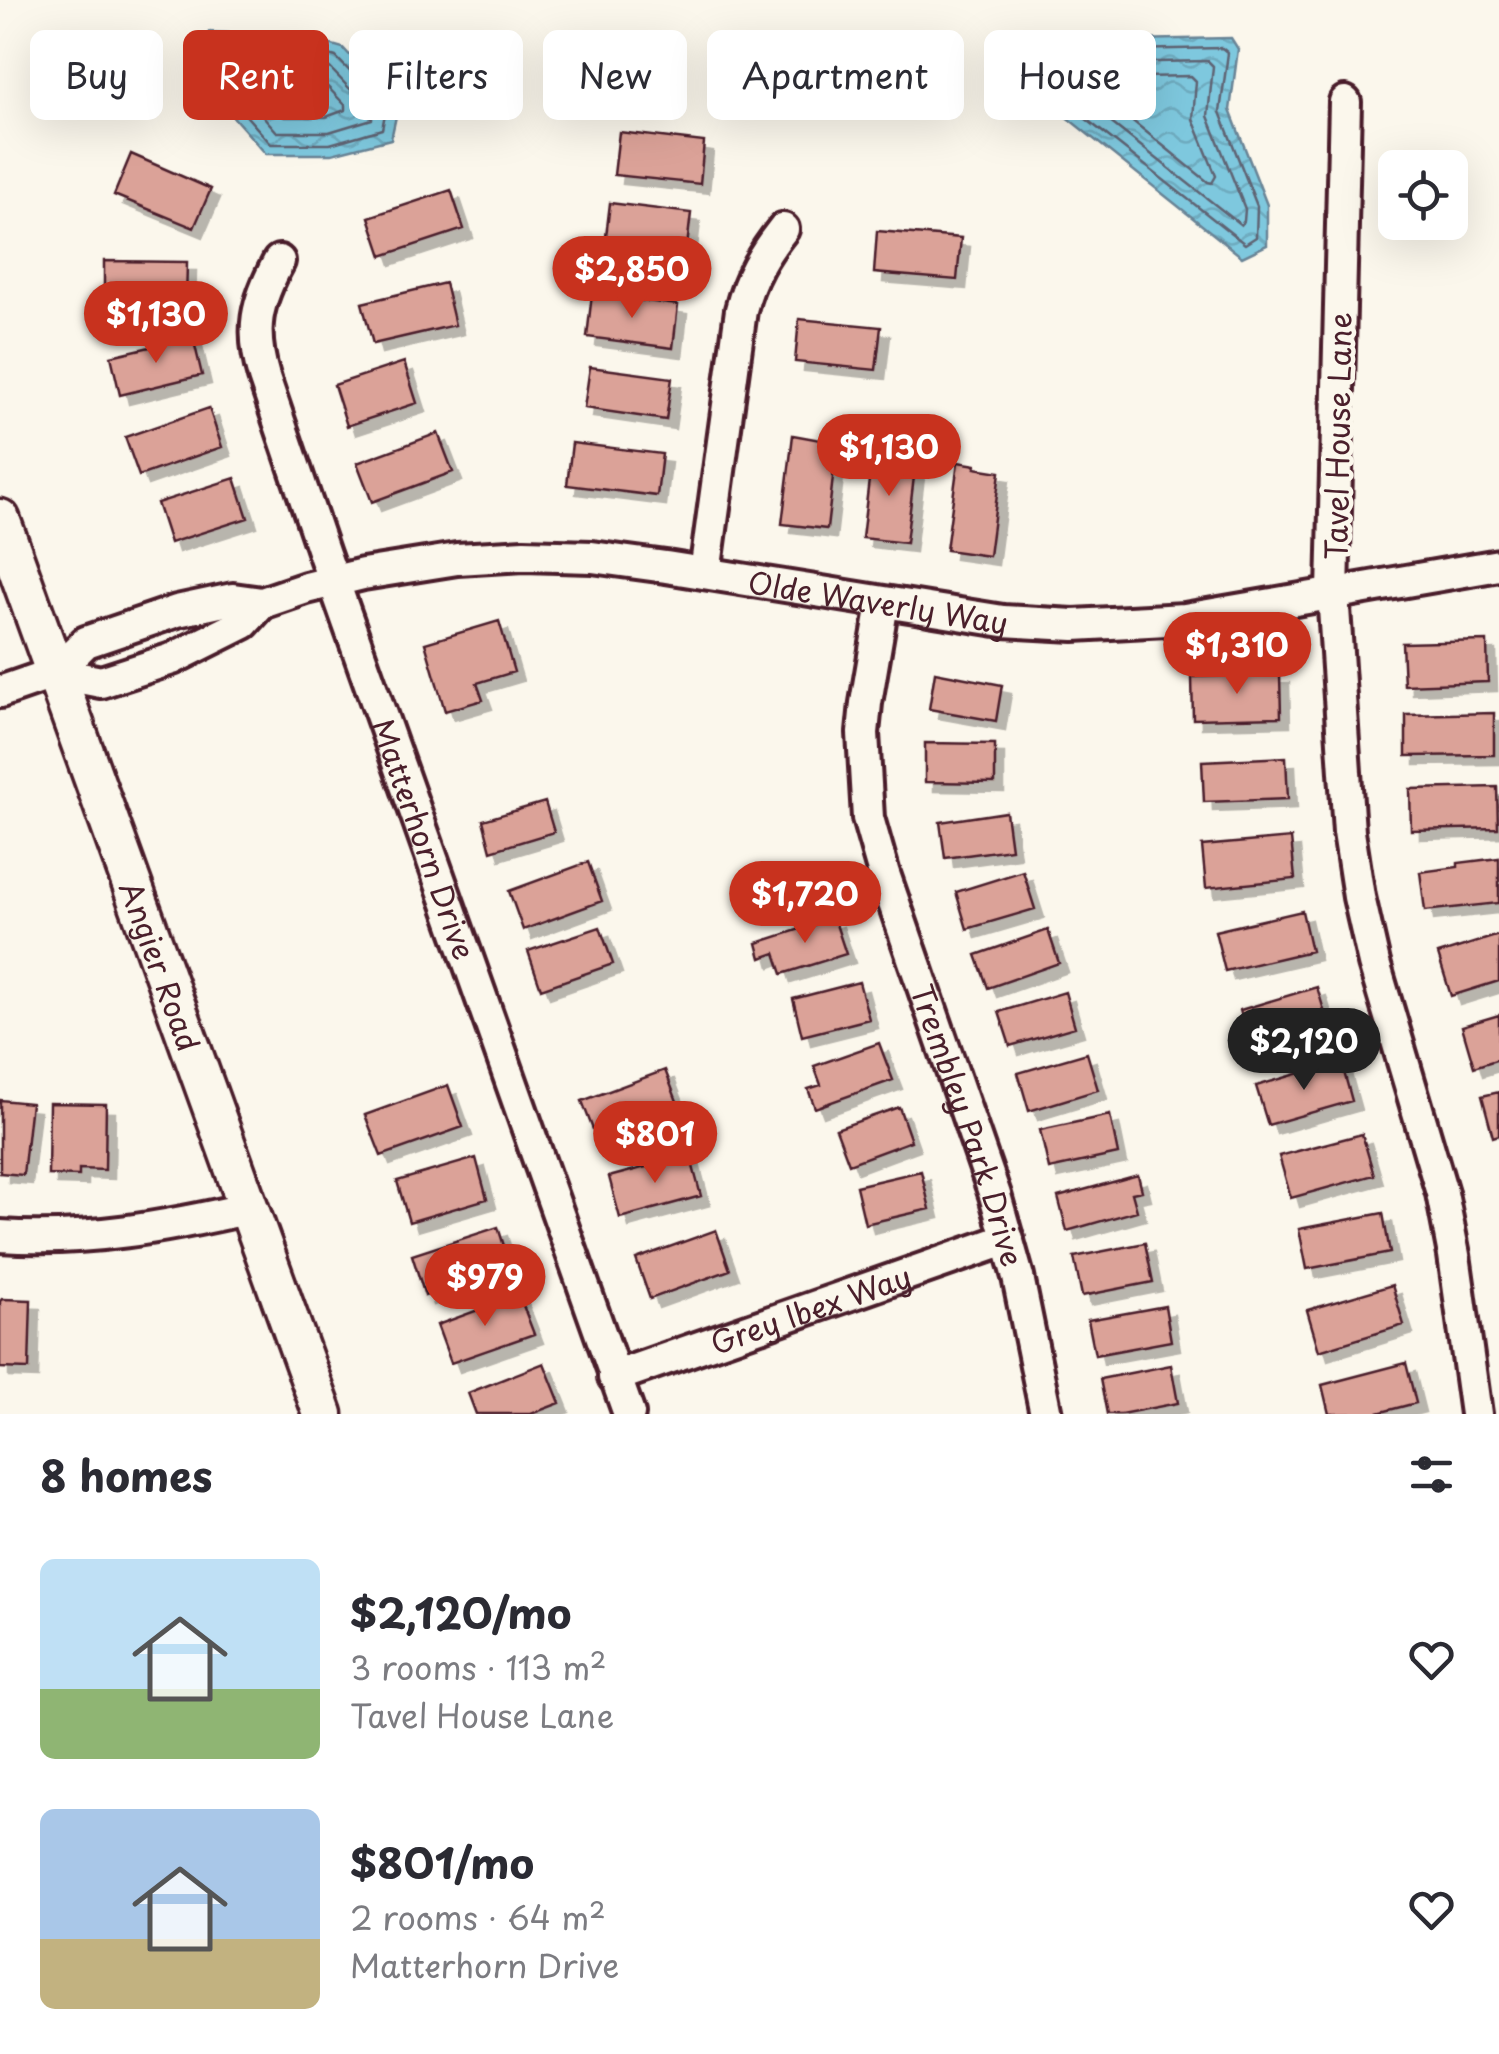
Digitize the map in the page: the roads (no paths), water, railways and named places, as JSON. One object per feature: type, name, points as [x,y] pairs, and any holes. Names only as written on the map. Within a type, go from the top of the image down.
[{"type":"street","name":"Tavel House Lane","points":[[1345,102],[1332,593],[1349,832],[1374,963],[1442,1193],[1476,1414]]},
{"type":"street","points":[[705,573],[741,310],[756,267],[784,229]]},
{"type":"street","name":"Matterhorn Drive","points":[[279,261],[264,288],[258,310],[257,355],[629,1414]]},
{"type":"street","name":"Angier Road","points":[[0,519],[323,1414]]},
{"type":"street","name":"Olde Waverly Way","points":[[55,673],[86,642],[154,618],[233,600],[262,603],[334,580],[422,563],[524,555],[592,558],[705,573],[1003,622],[1112,624],[1185,618],[1499,565]]},
{"type":"street","name":"Olde Waverly Way","points":[[55,673],[100,682],[172,659],[244,624],[262,603]]},
{"type":"street","name":"Trembley Park Drive","points":[[883,603],[864,718],[868,818],[1008,1239],[1046,1414]]},
{"type":"street","points":[[0,692],[55,673]]},
{"type":"street","points":[[0,1236],[111,1235],[250,1208]]},
{"type":"street","name":"Grey Ibex Way","points":[[614,1377],[1008,1239]]},
{"type":"water","points":[[1231,38],[1238,49],[1230,110],[1267,205],[1267,245],[1242,257],[1070,120],[1156,120],[1156,39]]},
{"type":"water","points":[[329,44],[349,54],[349,120],[395,120],[391,139],[332,154],[266,154],[236,120],[329,120]]}]
